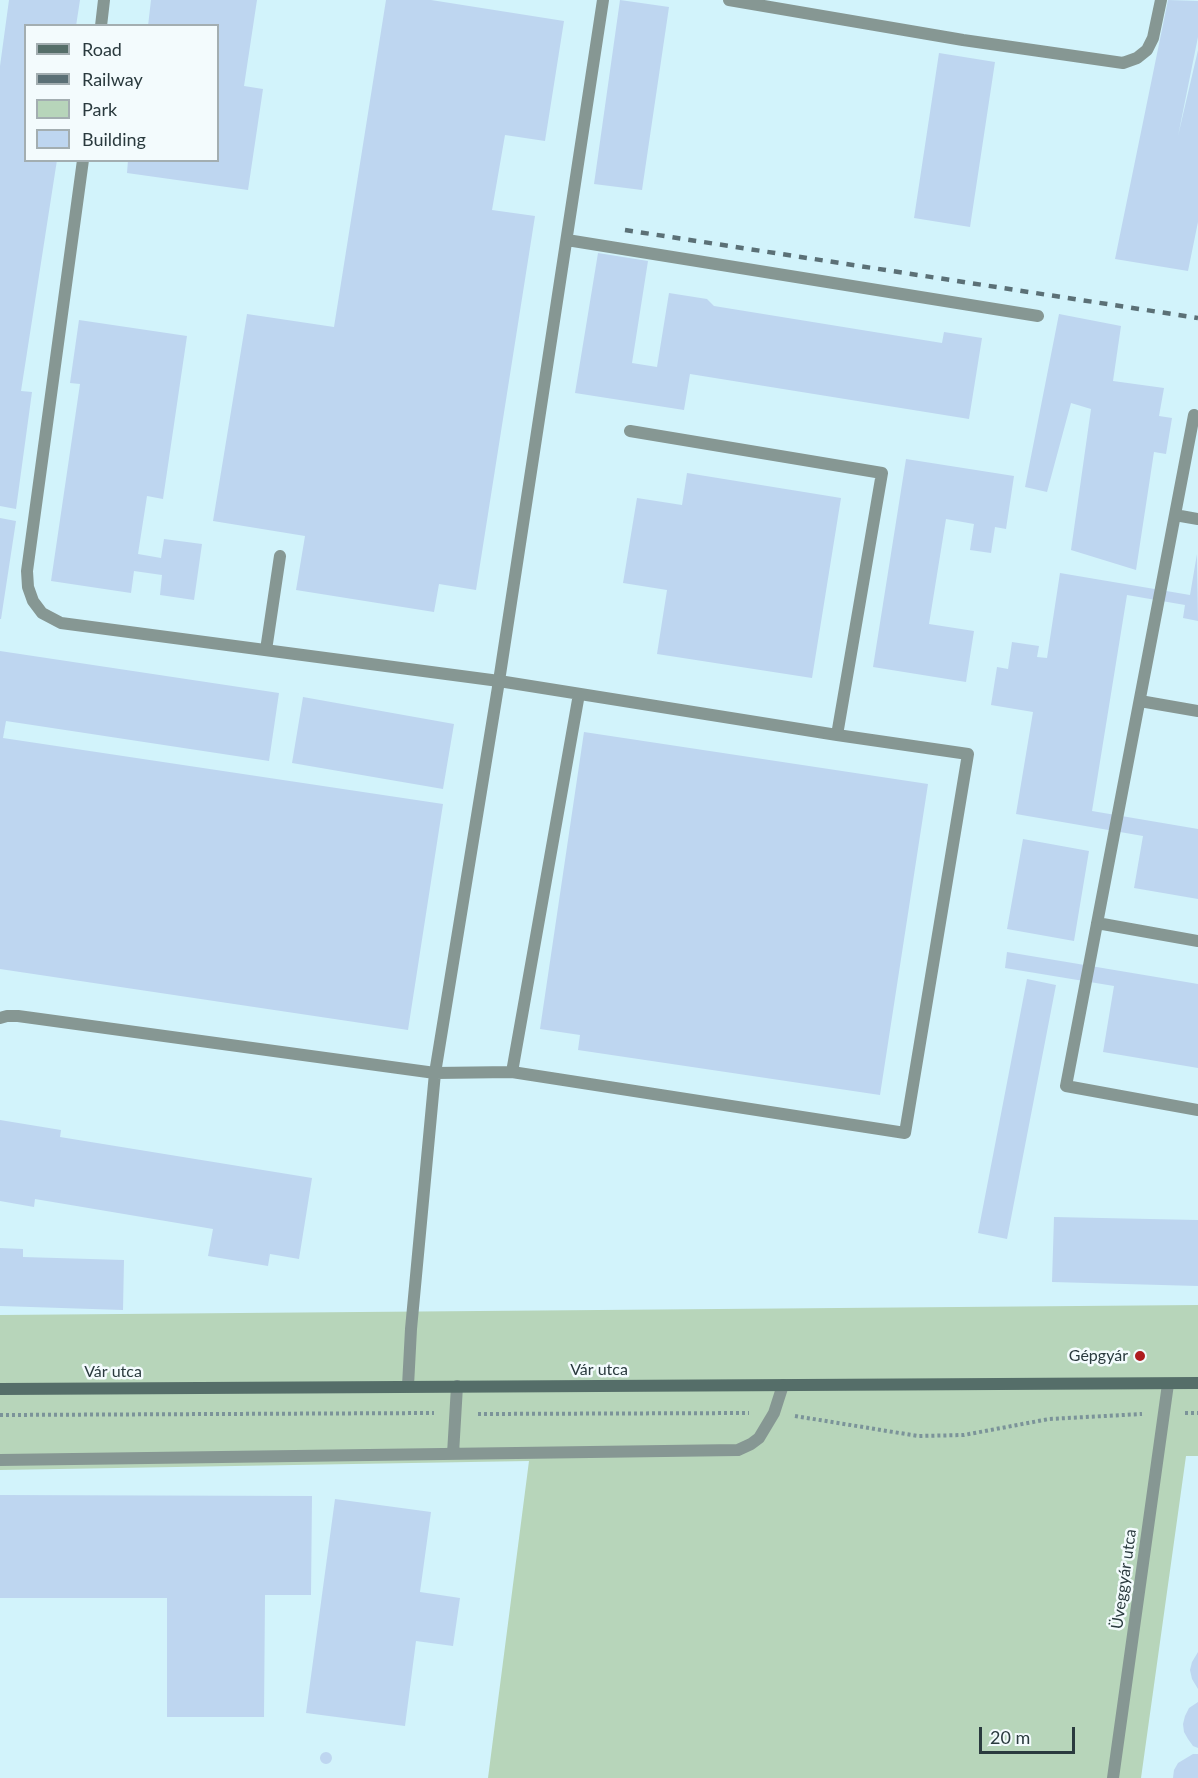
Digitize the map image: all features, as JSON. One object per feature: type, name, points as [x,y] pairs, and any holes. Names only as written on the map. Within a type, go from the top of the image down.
[{"type":"main road","name":"Vár utca","points":[[0,1389],[1198,1383]]},
{"type":"street","points":[[101,24],[105,0]]},
{"type":"street","points":[[729,0],[963,40],[1123,63],[1137,58],[1147,50],[1153,38],[1161,0]]},
{"type":"street","points":[[408,1386],[411,1329],[435,1073],[567,240],[599,1]]},
{"type":"street","points":[[0,1018],[18,1016],[435,1073],[512,1072],[905,1133],[968,754],[498,681],[61,623],[42,613],[33,601],[28,587],[27,571],[83,162]]},
{"type":"street","points":[[567,240],[1038,316]]},
{"type":"street","points":[[1194,415],[1066,1086],[1198,1110]]},
{"type":"street","points":[[630,431],[882,473],[837,735]]},
{"type":"street","points":[[1175,515],[1198,519]]},
{"type":"street","points":[[266,650],[280,556]]},
{"type":"street","points":[[512,1072],[579,694]]},
{"type":"street","points":[[1140,701],[1198,711]]},
{"type":"street","points":[[1098,923],[1198,941]]},
{"type":"street","name":"Üveggyár utca","points":[[1113,1778],[1168,1384]]},
{"type":"street","points":[[0,1460],[738,1450],[759,1438],[774,1413],[783,1385]]},
{"type":"street","points":[[453,1454],[457,1386]]},
{"type":"path","points":[[0,1415],[774,1413],[918,1436],[964,1435],[1049,1419],[1198,1413]]},
{"type":"green space","points":[[1198,1305],[1198,1456],[1186,1456],[1141,1778],[488,1778],[529,1461],[0,1470],[0,1315]]},
{"type":"building","points":[[9,0],[80,0],[76,24],[24,24],[24,162],[57,162],[21,391],[32,392],[16,509],[0,506],[0,66]]},
{"type":"building","points":[[151,0],[257,0],[244,86],[263,89],[248,190],[127,173],[128,162],[219,162],[219,24],[148,24]]},
{"type":"building","points":[[386,0],[431,0],[564,21],[545,141],[505,135],[492,210],[535,216],[476,590],[439,584],[434,612],[296,590],[305,536],[213,521],[247,314],[334,327]]},
{"type":"building","points":[[620,0],[669,7],[642,190],[594,184]]},
{"type":"building","points":[[1168,0],[1198,1],[1198,37],[1178,136],[1198,50],[1198,222],[1188,271],[1115,259]]},
{"type":"building","points":[[939,53],[995,62],[970,227],[914,218]]},
{"type":"building","points":[[598,253],[648,261],[632,363],[657,367],[669,293],[707,299],[714,306],[942,343],[944,332],[982,338],[969,419],[690,374],[684,410],[575,393]]},
{"type":"building","points":[[1059,314],[1121,326],[1113,381],[1164,388],[1159,416],[1172,418],[1166,454],[1154,452],[1136,570],[1071,550],[1091,409],[1071,403],[1047,492],[1025,487]]},
{"type":"building","points":[[79,320],[187,336],[163,499],[147,496],[138,554],[161,558],[164,539],[202,544],[194,600],[160,595],[162,575],[134,571],[131,593],[51,581],[80,384],[70,383]]},
{"type":"building","points":[[906,459],[1014,476],[1006,529],[995,527],[991,553],[970,550],[974,524],[946,519],[929,624],[974,631],[966,682],[873,667]]},
{"type":"building","points":[[687,473],[841,498],[812,678],[657,654],[667,590],[623,583],[637,498],[682,505]]},
{"type":"building","points":[[0,518],[16,521],[1,619],[0,619]]},
{"type":"building","points":[[1197,554],[1198,621],[1183,618],[1185,605],[1127,595],[1092,811],[1198,829],[1198,899],[1134,888],[1143,836],[1016,814],[1033,712],[991,705],[997,667],[1008,669],[1012,642],[1039,646],[1037,657],[1047,658],[1060,573],[1190,595]]},
{"type":"building","points":[[0,651],[279,693],[269,761],[6,721],[3,738],[443,804],[408,1030],[0,969]]},
{"type":"building","points":[[303,697],[454,724],[443,789],[292,763]]},
{"type":"building","points":[[584,732],[928,784],[880,1095],[578,1050],[580,1035],[540,1029]]},
{"type":"building","points":[[1023,839],[1089,851],[1074,941],[1007,929]]},
{"type":"building","points":[[1007,952],[1198,984],[1198,1068],[1103,1052],[1114,986],[1005,968]]},
{"type":"building","points":[[1027,979],[1056,985],[1007,1239],[978,1233]]},
{"type":"building","points":[[0,1120],[61,1130],[60,1137],[312,1178],[299,1259],[270,1254],[268,1266],[208,1256],[213,1229],[35,1199],[34,1207],[0,1201]]},
{"type":"building","points":[[1054,1217],[1198,1220],[1198,1286],[1052,1282]]},
{"type":"building","points":[[0,1248],[23,1249],[23,1257],[124,1260],[123,1310],[0,1306]]},
{"type":"building","points":[[0,1495],[312,1496],[311,1595],[265,1595],[264,1717],[167,1717],[167,1598],[0,1598]]},
{"type":"building","points":[[335,1499],[431,1512],[420,1592],[460,1598],[453,1646],[416,1641],[405,1726],[306,1713]]},
{"type":"building","points":[[1198,1652],[1198,1689],[1190,1670]]},
{"type":"building","points":[[1198,1702],[1198,1748],[1193,1746],[1188,1739],[1183,1724],[1189,1708]]},
{"type":"building","points":[[328,1752],[332,1758],[328,1764],[324,1764],[320,1756]]},
{"type":"building","points":[[1193,1754],[1198,1754],[1198,1778],[1173,1778],[1178,1763]]},
{"type":"railway","points":[[625,230],[1198,318]]},
{"type":"place","name":"Gépgyár","points":[[1140,1356]]}]
